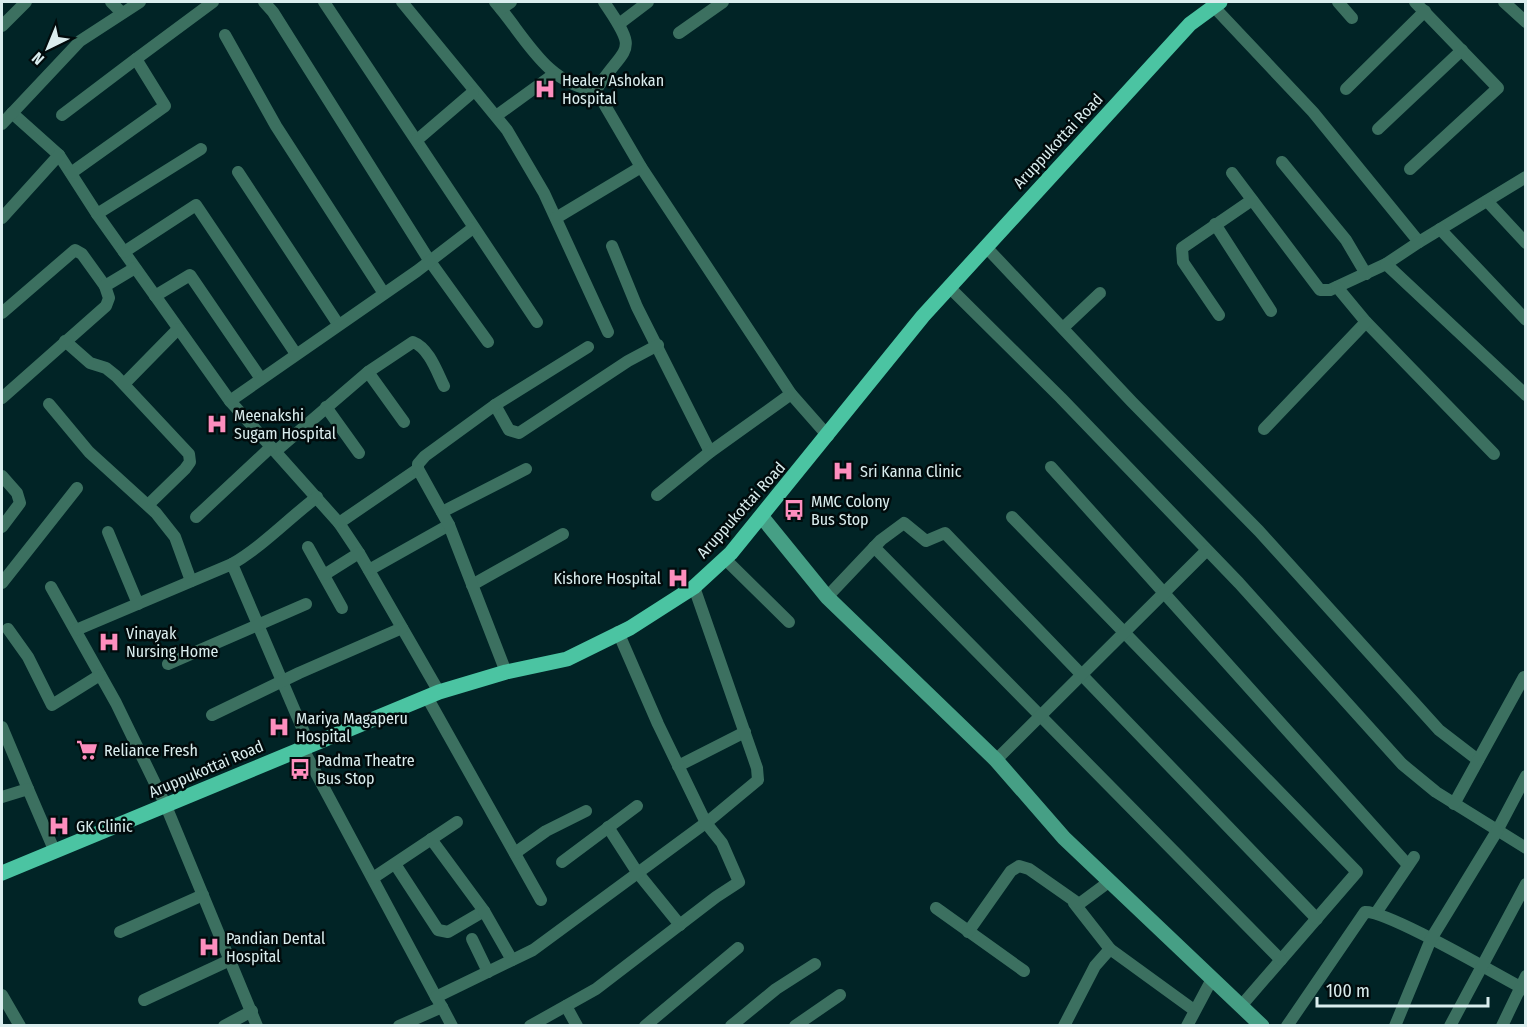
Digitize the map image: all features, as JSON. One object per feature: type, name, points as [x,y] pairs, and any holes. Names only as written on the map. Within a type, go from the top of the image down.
[{"type":"main road","name":"Aruppukottai Road","points":[[2,873],[433,694],[506,672],[567,658],[630,628],[694,587],[725,559],[762,517],[949,287],[1190,24],[1212,3]]},
{"type":"street","points":[[2,26],[25,2]]},
{"type":"street","points":[[111,2],[122,14]]},
{"type":"street","points":[[2,124],[80,41],[140,2]]},
{"type":"street","points":[[62,115],[213,2]]},
{"type":"street","points":[[324,2],[537,322]]},
{"type":"street","points":[[402,2],[473,92],[496,116],[544,193],[608,332]]},
{"type":"street","points":[[596,90],[627,48],[626,38],[619,24],[604,2]]},
{"type":"street","points":[[619,24],[648,2]]},
{"type":"street","points":[[679,33],[723,2]]},
{"type":"street","points":[[1338,2],[1352,18]]},
{"type":"street","points":[[1410,169],[1498,88],[1415,2]]},
{"type":"street","points":[[1504,2],[1526,22]]},
{"type":"street","points":[[1212,3],[1313,112],[1419,242]]},
{"type":"street","points":[[502,4],[554,74],[578,88],[596,90]]},
{"type":"street","points":[[269,7],[429,260],[488,342]]},
{"type":"street","points":[[1346,89],[1425,11]]},
{"type":"street","points":[[225,35],[276,126],[383,292]]},
{"type":"street","points":[[1378,129],[1462,50]]},
{"type":"street","points":[[71,173],[165,106],[136,59]]},
{"type":"street","points":[[496,116],[554,74]]},
{"type":"street","points":[[596,90],[641,167],[791,394],[828,436]]},
{"type":"street","points":[[417,140],[473,92]]},
{"type":"street","points":[[12,113],[59,155],[97,214],[230,401],[339,523],[402,628],[433,694],[541,900]]},
{"type":"street","points":[[97,214],[201,149]]},
{"type":"street","points":[[2,218],[59,155]]},
{"type":"street","points":[[1282,162],[1346,240],[1366,274]]},
{"type":"street","points":[[556,218],[641,167]]},
{"type":"street","points":[[238,172],[338,324]]},
{"type":"street","points":[[1232,173],[1315,285],[1324,291],[1386,264],[1526,177]]},
{"type":"street","points":[[1219,315],[1183,262],[1181,253],[1185,244],[1252,200]]},
{"type":"street","points":[[1487,201],[1526,243]]},
{"type":"street","points":[[124,252],[196,205],[296,354]]},
{"type":"street","points":[[1215,224],[1271,311]]},
{"type":"street","points":[[230,401],[383,292],[415,272],[473,228]]},
{"type":"street","points":[[1440,229],[1526,320]]},
{"type":"street","points":[[612,246],[637,307],[710,452]]},
{"type":"street","points":[[986,247],[1064,327],[1132,402],[1259,531],[1439,730],[1478,760]]},
{"type":"street","points":[[2,313],[75,250],[82,254],[105,286],[109,302],[2,398]]},
{"type":"street","points":[[1386,264],[1526,395]]},
{"type":"street","points":[[105,286],[135,268]]},
{"type":"street","points":[[155,296],[190,274],[261,379]]},
{"type":"street","points":[[949,287],[1069,406],[1268,614],[1402,764],[1454,804],[1526,848]]},
{"type":"street","points":[[1337,287],[1366,322],[1494,454]]},
{"type":"street","points":[[1064,327],[1100,294]]},
{"type":"street","points":[[1264,429],[1366,322]]},
{"type":"street","points":[[124,384],[178,328]]},
{"type":"street","points":[[66,341],[90,363],[106,368],[124,384],[185,447],[190,458],[185,469],[148,505]]},
{"type":"street","points":[[196,518],[274,449],[368,372],[413,342],[419,345],[433,364],[444,386]]},
{"type":"street","points":[[489,409],[509,430],[519,433],[628,361],[658,345]]},
{"type":"street","points":[[506,672],[449,525],[418,469],[418,464],[425,456],[489,409],[588,347]]},
{"type":"street","points":[[368,372],[404,422]]},
{"type":"street","points":[[657,495],[710,452],[791,394]]},
{"type":"street","points":[[48,404],[89,453],[148,505],[175,537],[191,581]]},
{"type":"street","points":[[326,407],[359,453]]},
{"type":"street","points":[[1051,467],[1411,861],[1376,913]]},
{"type":"street","points":[[339,523],[418,469]]},
{"type":"street","points":[[442,512],[525,469]]},
{"type":"street","points":[[2,476],[17,493],[20,503],[2,527]]},
{"type":"street","points":[[2,583],[77,488]]},
{"type":"street","points":[[76,630],[232,564],[257,549],[278,527],[317,497]]},
{"type":"street","points":[[762,517],[827,597],[996,760],[1064,838],[1262,1026]]},
{"type":"street","points":[[1012,517],[1357,872],[1241,1006]]},
{"type":"street","points":[[827,597],[874,547],[904,523],[926,541],[945,533],[1317,919]]},
{"type":"street","points":[[369,570],[449,525]]},
{"type":"street","points":[[108,532],[138,604]]},
{"type":"street","points":[[472,585],[563,534]]},
{"type":"street","points":[[308,547],[342,608]]},
{"type":"street","points":[[874,547],[1281,960]]},
{"type":"street","points":[[996,760],[1206,551]]},
{"type":"street","points":[[324,575],[359,554]]},
{"type":"street","points":[[725,559],[789,622]]},
{"type":"street","points":[[232,564],[306,745],[373,878],[452,1026]]},
{"type":"street","points":[[51,587],[100,675],[166,806],[257,1026]]},
{"type":"street","points":[[399,1026],[488,972],[533,950],[709,821],[758,780],[757,768],[694,587]]},
{"type":"street","points":[[168,664],[259,627],[306,604]]},
{"type":"street","points":[[212,715],[402,628]]},
{"type":"street","points":[[8,629],[28,657],[52,705],[100,675]]},
{"type":"street","points":[[532,1025],[596,989],[739,882],[722,843],[678,766],[618,632]]},
{"type":"street","points":[[1454,804],[1524,677]]},
{"type":"street","points":[[678,766],[745,732]]},
{"type":"street","points":[[3,734],[55,852]]},
{"type":"street","points":[[1395,1026],[1431,939],[1497,831],[1526,776]]},
{"type":"street","points":[[2,797],[28,789]]},
{"type":"street","points":[[562,862],[637,806]]},
{"type":"street","points":[[515,853],[546,831],[586,811]]},
{"type":"street","points":[[373,878],[457,822]]},
{"type":"street","points":[[608,827],[637,872],[680,925]]},
{"type":"street","points":[[432,839],[484,911],[512,960]]},
{"type":"street","points":[[395,864],[433,925],[443,932],[448,932],[484,911]]},
{"type":"street","points":[[968,932],[1011,871],[1019,866],[1029,869],[1074,903],[1110,949],[1194,1010]]},
{"type":"street","points":[[1074,903],[1084,903],[1110,881]]},
{"type":"street","points":[[1450,1026],[1526,884]]},
{"type":"street","points":[[120,932],[203,895]]},
{"type":"street","points":[[936,908],[1024,971]]},
{"type":"street","points":[[1287,1026],[1360,916],[1365,912],[1376,913],[1431,939],[1483,968],[1524,984],[1502,1026]]},
{"type":"street","points":[[472,939],[488,972]]},
{"type":"street","points":[[645,1026],[738,948]]},
{"type":"street","points":[[1064,1026],[1095,966],[1110,949]]},
{"type":"street","points":[[144,1000],[230,960]]},
{"type":"street","points":[[731,1026],[774,990],[815,964]]},
{"type":"street","points":[[1187,1026],[1212,979]]},
{"type":"street","points":[[795,1026],[840,994]]},
{"type":"street","points":[[2,995],[20,1026]]},
{"type":"street","points":[[567,1006],[578,1026]]},
{"type":"street","points":[[224,1026],[252,1011]]},
{"type":"place","name":"Healer Ashokan Hospital","points":[[545,89]]},
{"type":"place","name":"Meenakshi Sugam Hospital","points":[[217,424]]},
{"type":"place","name":"Sri Kanna Clinic","points":[[843,471]]},
{"type":"place","name":"MMC Colony Bus Stop","points":[[794,510]]},
{"type":"place","name":"Kishore Hospital","points":[[678,578]]},
{"type":"place","name":"Vinayak Nursing Home","points":[[109,642]]},
{"type":"place","name":"Mariya Magaperu Hospital","points":[[279,727]]},
{"type":"place","name":"Reliance Fresh","points":[[87,750]]},
{"type":"place","name":"Padma Theatre Bus Stop","points":[[300,769]]},
{"type":"place","name":"GK Clinic","points":[[59,826]]},
{"type":"place","name":"Pandian Dental Hospital","points":[[209,947]]}]
